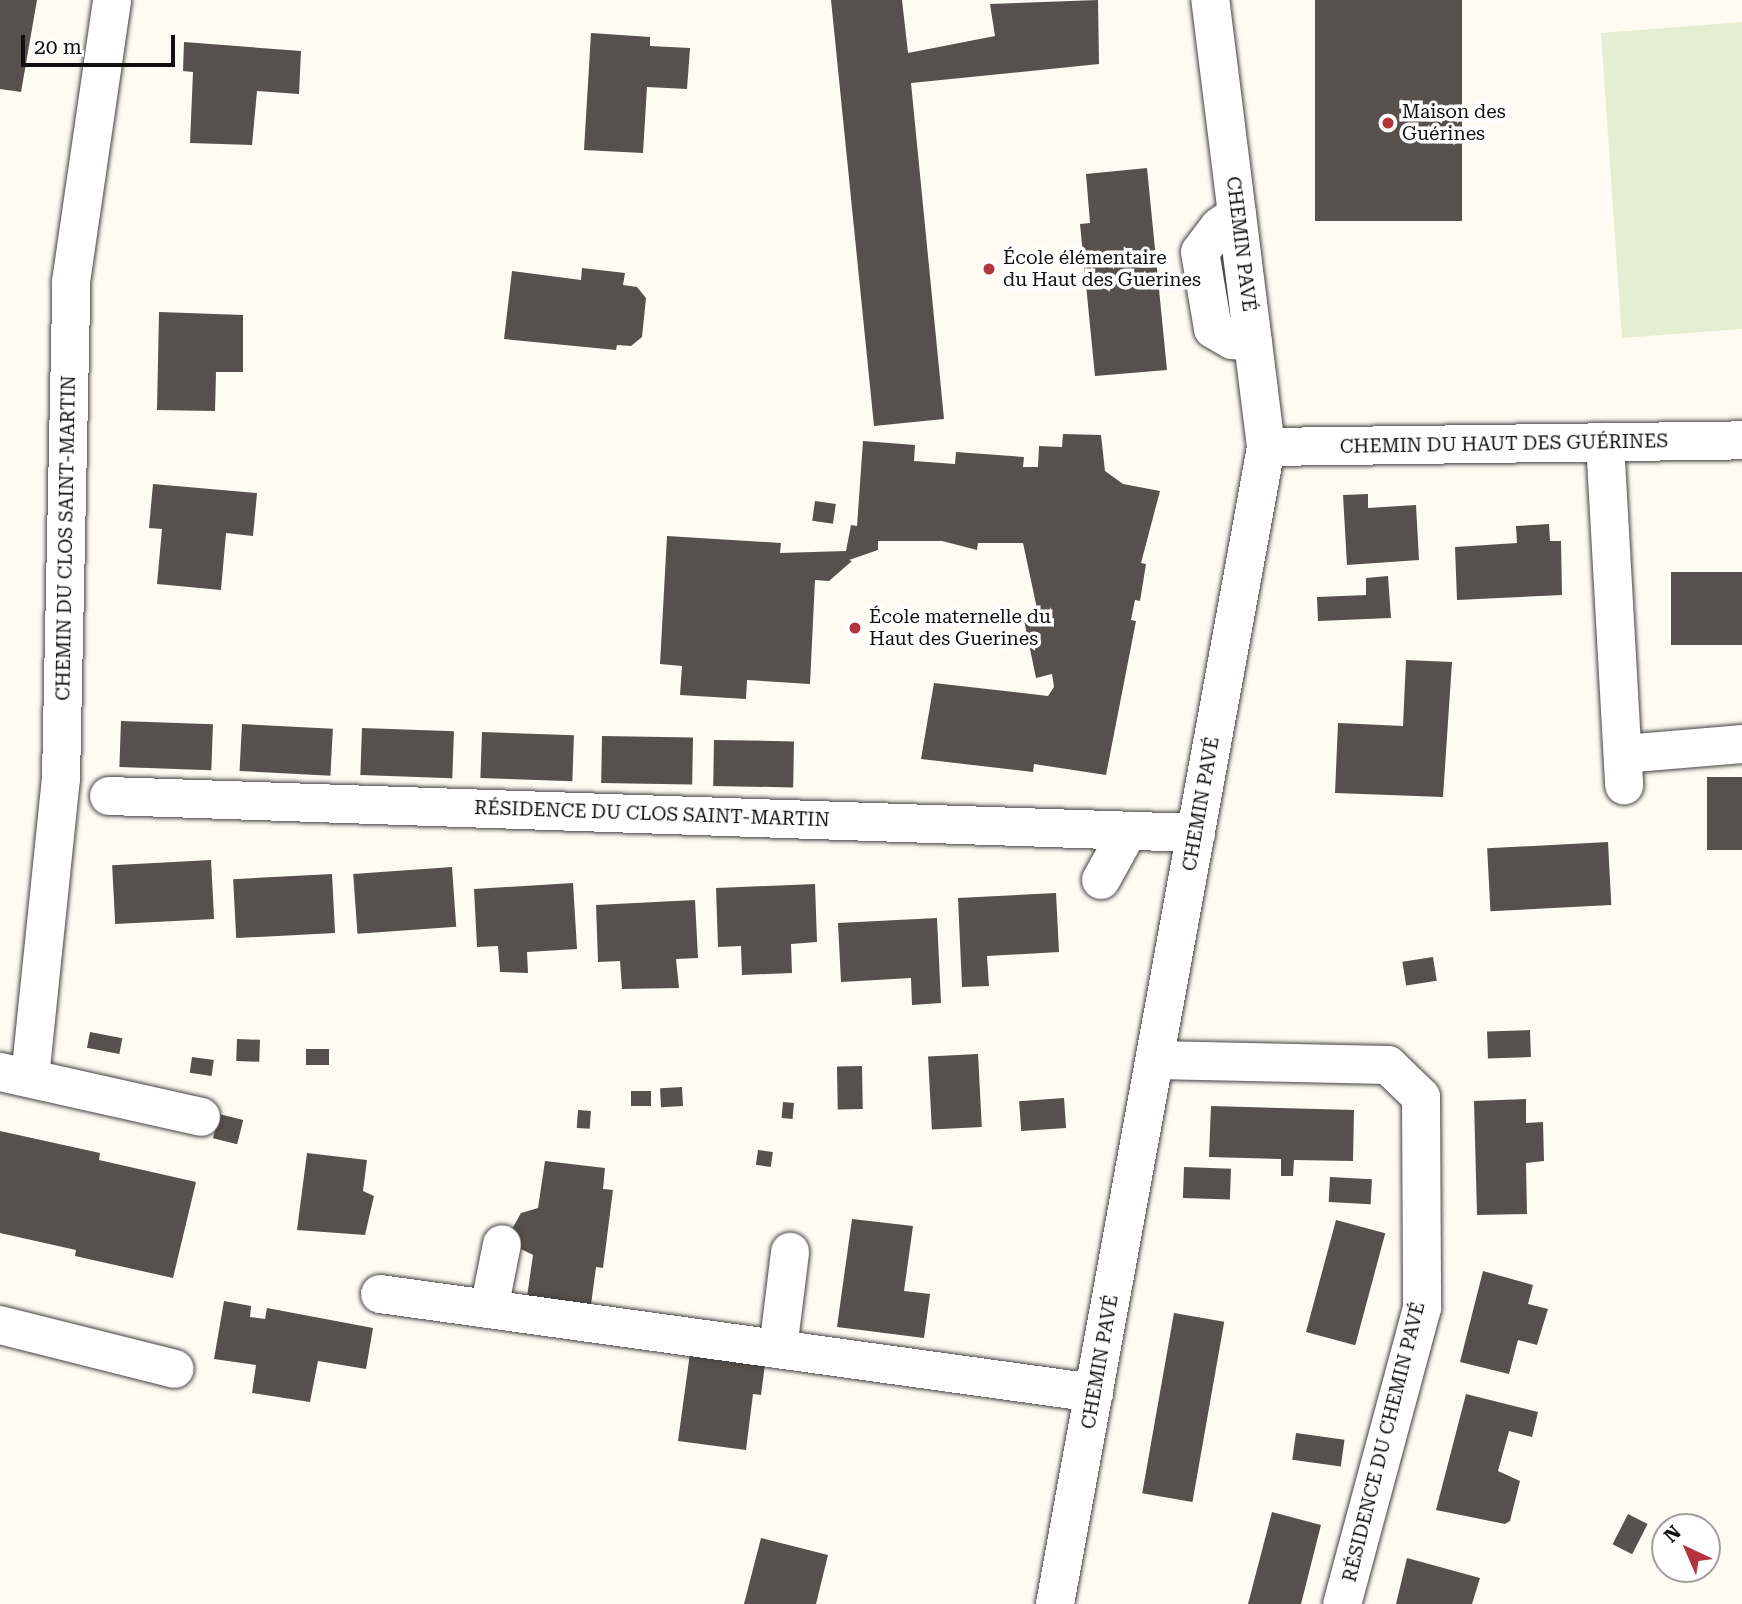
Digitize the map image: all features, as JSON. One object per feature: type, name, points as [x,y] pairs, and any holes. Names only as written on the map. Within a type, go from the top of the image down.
[{"type":"street","name":"CHEMIN DU CLOS SAINT-MARTIN","points":[[112,0],[71,282],[61,779],[15,1075],[201,1117]]},
{"type":"street","name":"CHEMIN PAVÉ","points":[[1055,1604],[1266,447],[1210,0]]},
{"type":"street","name":"CHEMIN DU HAUT DES GUÉRINES","points":[[1266,447],[1742,440]]},
{"type":"street","points":[[1605,442],[1624,770],[1742,744]]},
{"type":"street","name":"RÉSIDENCE DU CLOS SAINT-MARTIN","points":[[109,796],[1196,833]]},
{"type":"street","points":[[1101,880],[1128,831]]},
{"type":"street","name":"RÉSIDENCE DU CHEMIN PAVÉ","points":[[1155,1060],[1388,1065],[1421,1097],[1422,1308],[1342,1604]]},
{"type":"street","points":[[489,1309],[502,1244]]},
{"type":"street","points":[[778,1349],[790,1252]]},
{"type":"street","points":[[380,1294],[1094,1393]]},
{"type":"street","points":[[0,1325],[175,1369]]},
{"type":"green space","points":[[1742,22],[1742,329],[1622,338],[1601,33]]},
{"type":"building","points":[[0,0],[37,0],[21,92],[0,89]]},
{"type":"building","points":[[831,0],[902,0],[908,53],[995,36],[990,4],[1098,0],[1099,64],[911,83],[944,419],[874,426]]},
{"type":"building","name":"Maison des Guérines","points":[[1315,0],[1462,0],[1462,221],[1315,221]]},
{"type":"building","points":[[591,33],[650,37],[650,46],[690,48],[687,89],[647,87],[643,153],[584,150]]},
{"type":"building","points":[[184,42],[301,51],[299,94],[257,91],[252,145],[190,143],[193,72],[183,71]]},
{"type":"building","points":[[1147,168],[1167,370],[1095,376],[1080,224],[1090,223],[1086,174]]},
{"type":"building","points":[[582,268],[625,273],[623,285],[637,287],[646,298],[642,337],[631,346],[617,345],[616,350],[504,339],[512,271],[581,280]]},
{"type":"building","points":[[159,312],[243,315],[243,372],[216,372],[215,411],[157,410]]},
{"type":"building","points":[[1063,434],[1101,435],[1105,471],[1123,484],[1160,491],[1141,563],[1146,564],[1140,601],[1135,600],[1131,620],[1136,621],[1106,775],[1034,764],[1033,772],[921,759],[934,683],[1048,696],[1054,687],[1052,674],[1036,678],[1024,620],[1039,618],[1023,543],[978,543],[977,550],[942,541],[878,541],[878,550],[849,560],[852,561],[829,581],[815,580],[810,684],[747,680],[746,699],[680,695],[682,666],[660,664],[667,536],[781,543],[780,553],[846,551],[851,525],[857,526],[863,441],[915,445],[914,461],[955,464],[956,452],[1024,457],[1023,467],[1038,467],[1039,446],[1062,447]]},
{"type":"building","points":[[153,484],[257,493],[253,536],[226,533],[221,590],[157,584],[162,529],[149,528]]},
{"type":"building","points":[[1368,494],[1368,508],[1416,505],[1419,560],[1347,565],[1343,495]]},
{"type":"building","points":[[815,501],[836,504],[833,524],[812,521]]},
{"type":"building","points":[[1549,524],[1550,541],[1561,541],[1562,595],[1457,600],[1455,547],[1517,543],[1516,526]]},
{"type":"building","points":[[1671,572],[1742,572],[1742,645],[1671,645]]},
{"type":"building","points":[[1388,576],[1391,618],[1318,621],[1317,597],[1366,595],[1366,578]]},
{"type":"building","points":[[1406,660],[1452,662],[1443,797],[1335,793],[1338,723],[1403,726]]},
{"type":"building","points":[[121,721],[213,724],[211,770],[119,767]]},
{"type":"building","points":[[242,724],[333,729],[330,776],[240,771]]},
{"type":"building","points":[[362,728],[454,731],[452,778],[360,775]]},
{"type":"building","points":[[482,732],[574,735],[572,781],[480,778]]},
{"type":"building","points":[[602,736],[693,738],[692,785],[601,783]]},
{"type":"building","points":[[714,740],[794,741],[793,787],[713,786]]},
{"type":"building","points":[[1707,777],[1742,777],[1742,850],[1707,850]]},
{"type":"building","points":[[1608,842],[1611,905],[1490,911],[1487,848]]},
{"type":"building","points":[[211,860],[214,919],[115,924],[112,865]]},
{"type":"building","points":[[452,867],[456,927],[357,934],[353,874]]},
{"type":"building","points":[[332,874],[335,933],[236,938],[233,879]]},
{"type":"building","points":[[573,883],[577,949],[527,952],[528,973],[500,972],[498,946],[477,947],[474,889]]},
{"type":"building","points":[[815,884],[817,942],[791,944],[792,973],[742,975],[741,946],[718,947],[716,888]]},
{"type":"building","points":[[1056,893],[1059,952],[987,956],[989,986],[962,987],[958,898]]},
{"type":"building","points":[[695,900],[698,958],[676,959],[679,988],[622,989],[620,961],[598,962],[596,905]]},
{"type":"building","points":[[937,918],[941,1003],[912,1005],[911,978],[841,982],[838,923]]},
{"type":"building","points":[[1433,957],[1437,981],[1406,986],[1402,962]]},
{"type":"building","points":[[1530,1030],[1531,1057],[1488,1058],[1487,1032]]},
{"type":"building","points":[[90,1032],[122,1038],[119,1054],[87,1048]]},
{"type":"building","points":[[237,1039],[260,1040],[259,1062],[236,1061]]},
{"type":"building","points":[[306,1049],[329,1049],[329,1065],[306,1065]]},
{"type":"building","points":[[978,1054],[982,1127],[932,1130],[928,1057]]},
{"type":"building","points":[[192,1057],[214,1060],[212,1076],[190,1073]]},
{"type":"building","points":[[837,1066],[862,1066],[863,1109],[838,1109]]},
{"type":"building","points":[[682,1087],[683,1106],[661,1107],[660,1088]]},
{"type":"building","points":[[631,1091],[651,1091],[651,1106],[631,1106]]},
{"type":"building","points":[[1064,1098],[1066,1128],[1021,1131],[1019,1101]]},
{"type":"building","points":[[1526,1099],[1526,1123],[1543,1122],[1544,1161],[1526,1163],[1527,1214],[1477,1215],[1474,1101]]},
{"type":"building","points":[[783,1102],[794,1103],[793,1119],[782,1118]]},
{"type":"building","points":[[1211,1106],[1354,1110],[1353,1161],[1294,1160],[1293,1176],[1281,1176],[1281,1159],[1209,1157]]},
{"type":"building","points":[[578,1110],[591,1111],[590,1129],[577,1128]]},
{"type":"building","points":[[219,1114],[243,1120],[237,1144],[213,1138]]},
{"type":"building","points":[[0,1131],[100,1153],[99,1160],[196,1182],[173,1278],[75,1256],[76,1250],[0,1233]]},
{"type":"building","points":[[758,1150],[773,1152],[771,1167],[756,1165]]},
{"type":"building","points":[[307,1153],[367,1160],[363,1191],[374,1196],[365,1235],[297,1230]]},
{"type":"building","points":[[545,1161],[605,1168],[603,1189],[613,1190],[603,1268],[596,1267],[591,1305],[527,1297],[533,1255],[517,1247],[512,1229],[521,1213],[538,1208]]},
{"type":"building","points":[[1184,1167],[1231,1169],[1230,1200],[1183,1198]]},
{"type":"building","points":[[1330,1177],[1372,1179],[1371,1204],[1329,1202]]},
{"type":"building","points":[[852,1219],[913,1226],[904,1291],[930,1294],[924,1338],[837,1327]]},
{"type":"building","points":[[1336,1220],[1385,1233],[1355,1345],[1306,1332]]},
{"type":"building","points":[[1483,1271],[1533,1285],[1528,1304],[1548,1309],[1537,1345],[1518,1340],[1509,1374],[1460,1362]]},
{"type":"building","points":[[224,1301],[251,1306],[250,1317],[265,1319],[267,1308],[373,1328],[366,1369],[318,1361],[310,1402],[252,1393],[256,1365],[214,1359]]},
{"type":"building","points":[[1174,1313],[1224,1322],[1192,1502],[1142,1493]]},
{"type":"building","points":[[690,1353],[765,1364],[761,1395],[753,1394],[746,1450],[678,1441]]},
{"type":"building","points":[[1466,1394],[1538,1412],[1532,1437],[1509,1431],[1498,1471],[1520,1481],[1510,1521],[1505,1524],[1436,1510]]},
{"type":"building","points":[[1296,1433],[1345,1440],[1341,1467],[1292,1460]]},
{"type":"building","points":[[1272,1512],[1321,1525],[1301,1604],[1248,1604]]},
{"type":"building","points":[[1628,1514],[1648,1524],[1632,1554],[1613,1544]]},
{"type":"building","points":[[761,1538],[828,1555],[816,1604],[744,1604]]},
{"type":"building","points":[[1407,1558],[1480,1578],[1472,1604],[1396,1604]]},
{"type":"place","name":"Maison des Guérines","points":[[1388,123]]},
{"type":"place","name":"École élémentaire du Haut des Guerines","points":[[989,269]]},
{"type":"place","name":"École maternelle du Haut des Guerines","points":[[855,628]]}]
